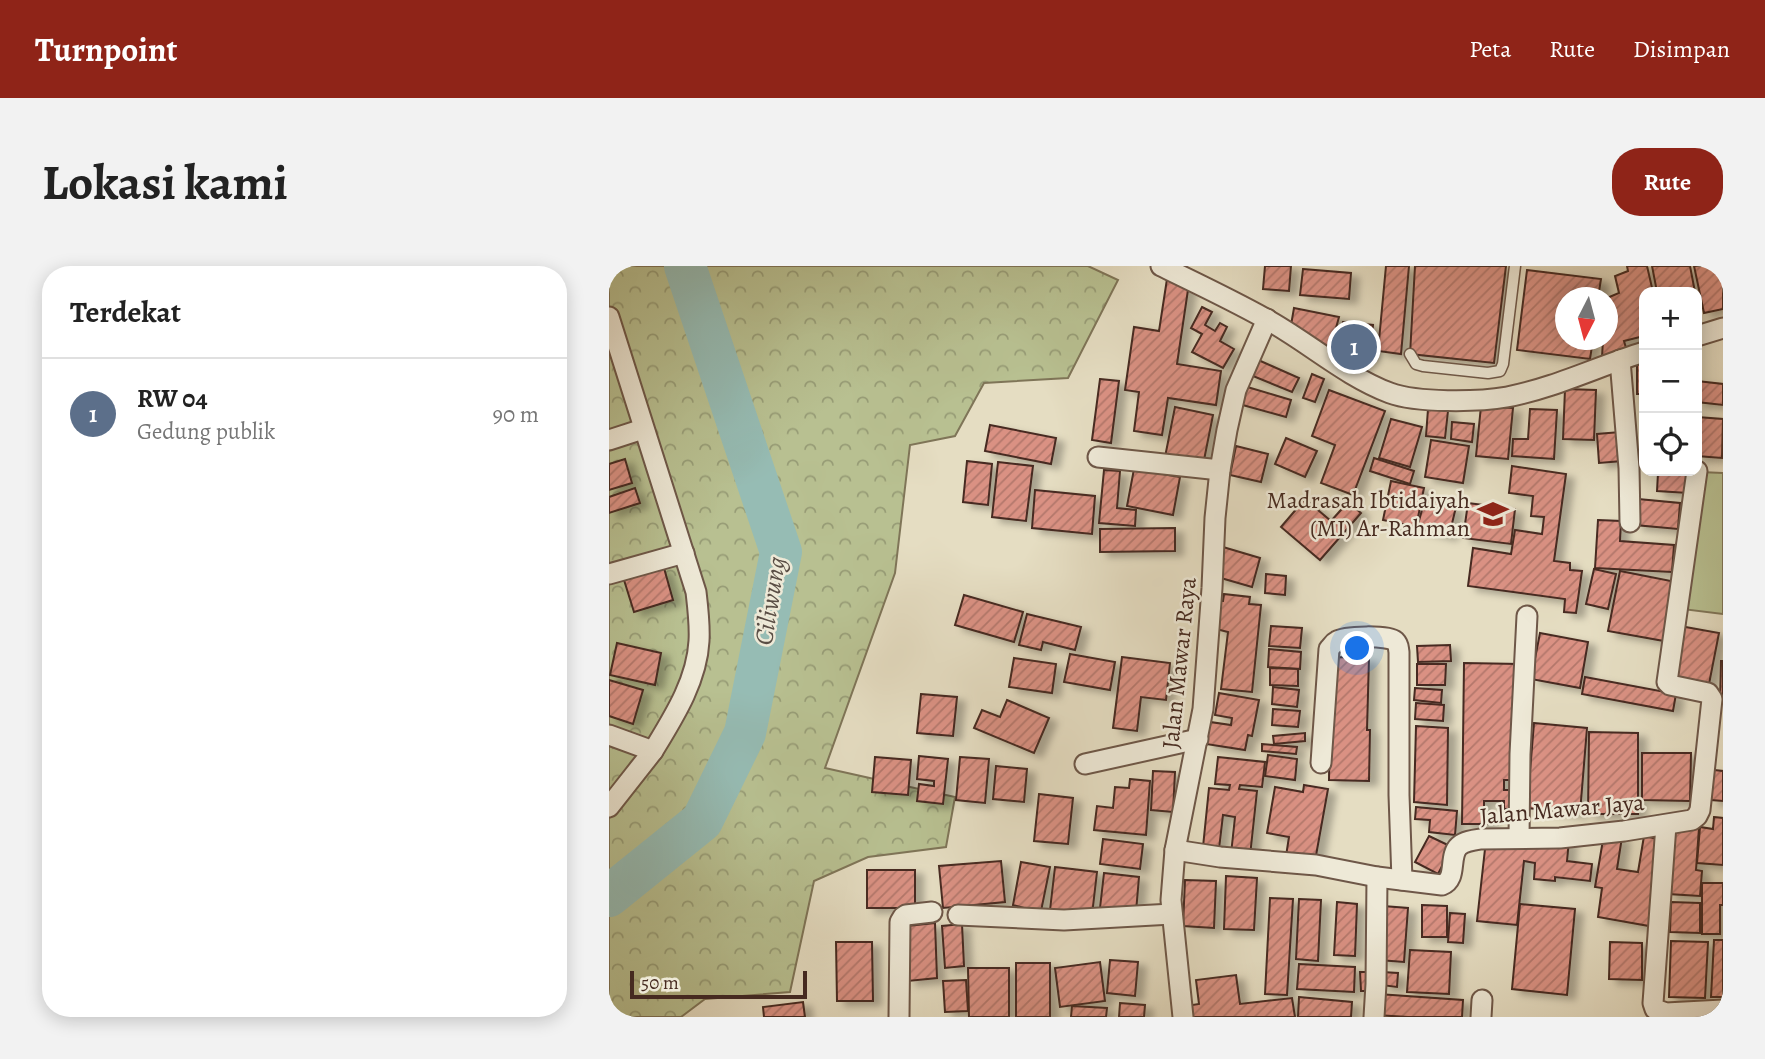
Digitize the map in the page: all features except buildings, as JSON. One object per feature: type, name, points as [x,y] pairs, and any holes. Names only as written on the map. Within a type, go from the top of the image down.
[{"type":"street","points":[[1161,266],[1267,319],[1364,381],[1392,394],[1412,398],[1487,400],[1508,396],[1535,390],[1639,354]]},
{"type":"street","points":[[609,317],[696,592],[699,620],[699,644],[681,702],[653,751],[609,807]]},
{"type":"street","name":"Jalan Mawar Raya","points":[[1183,1017],[1171,900],[1175,850],[1198,739],[1206,681],[1220,470],[1236,390],[1267,319]]},
{"type":"street","points":[[1702,334],[1723,328]]},
{"type":"street","points":[[1620,360],[1637,468],[1630,522]]},
{"type":"street","points":[[609,440],[643,429]]},
{"type":"street","points":[[1098,457],[1220,470]]},
{"type":"street","points":[[1695,476],[1667,681],[1670,685],[1708,693],[1715,710]]},
{"type":"street","points":[[609,574],[684,553]]},
{"type":"street","points":[[1519,838],[1527,616]]},
{"type":"street","points":[[1321,763],[1329,649],[1333,643],[1346,638],[1393,640],[1398,645],[1399,652],[1402,880]]},
{"type":"street","name":"Jalan Mawar Jaya","points":[[1175,850],[1220,857],[1317,865],[1377,877],[1442,885],[1450,879],[1459,846],[1468,841],[1560,838],[1692,820],[1700,810],[1715,710]]},
{"type":"street","points":[[609,735],[653,751]]},
{"type":"street","points":[[1085,764],[1198,739]]},
{"type":"street","points":[[1666,825],[1653,1003],[1655,1009],[1666,1013],[1723,1010]]},
{"type":"street","points":[[1374,1017],[1377,877]]},
{"type":"street","points":[[899,1017],[900,922],[906,915],[932,912]]},
{"type":"street","points":[[957,915],[1064,920],[1172,915]]},
{"type":"lane","points":[[1410,354],[1416,364],[1423,366],[1488,373],[1500,371],[1515,266]]},
{"type":"green space","points":[[609,266],[1088,266],[1118,280],[1068,378],[984,383],[955,436],[910,445],[895,573],[825,768],[955,797],[946,847],[868,857],[814,881],[790,992],[705,999],[681,1017],[609,1017]]},
{"type":"green space","points":[[1702,472],[1723,473],[1723,614],[1682,609],[1699,476],[1702,476]]},
{"type":"waterway","name":"Ciliwung","points":[[609,896],[702,821],[745,733],[781,552],[685,266]]},
{"type":"place","name":"RW 04","points":[[1354,347]]},
{"type":"place","name":"Madrasah Ibtidaiyah (MI) Ar-Rahman","points":[[1493,514]]}]
